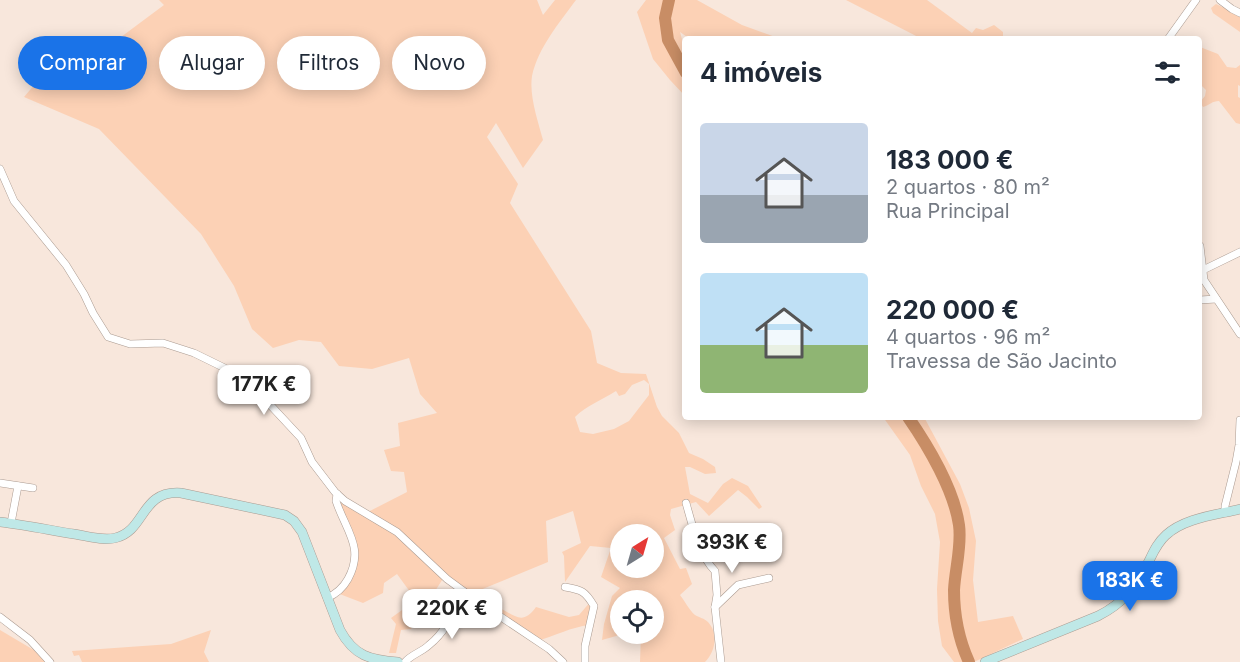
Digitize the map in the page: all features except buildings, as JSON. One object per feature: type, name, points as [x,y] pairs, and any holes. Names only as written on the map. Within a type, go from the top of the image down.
[{"type":"main road","points":[[0,522],[98,538],[116,538],[132,528],[152,502],[170,493],[280,514],[290,518],[299,526],[340,630],[350,645],[356,651],[371,658],[398,662]]},
{"type":"main road","points":[[986,662],[1110,610],[1124,600],[1134,588],[1156,547],[1165,536],[1183,524],[1240,509]]},
{"type":"street","points":[[1170,36],[1196,0]]},
{"type":"street","points":[[1220,0],[1240,13]]},
{"type":"street","points":[[0,169],[14,201],[66,265],[108,337],[130,344],[163,343],[194,353],[241,376],[301,438],[312,462],[337,494],[397,532],[447,579],[549,649],[562,662]]},
{"type":"street","points":[[1240,252],[1202,276],[1240,334]]},
{"type":"street","points":[[1202,300],[1216,298]]},
{"type":"street","points":[[1225,513],[1239,445],[1240,420]]},
{"type":"street","points":[[0,483],[33,488]]},
{"type":"street","points":[[11,523],[18,486]]},
{"type":"street","points":[[327,598],[335,594],[346,583],[356,558],[354,543],[336,501],[337,494]]},
{"type":"street","points":[[686,503],[704,555],[715,571],[717,595],[715,607],[721,662]]},
{"type":"street","points":[[715,607],[738,585],[769,578]]},
{"type":"street","points":[[565,587],[577,589],[586,594],[594,606],[585,646],[585,662]]},
{"type":"street","points":[[405,662],[429,646],[441,633],[464,592]]},
{"type":"street","points":[[0,617],[30,640],[50,662]]},
{"type":"shaded area","points":[[159,0],[537,0],[543,15],[555,0],[576,0],[544,46],[532,76],[533,100],[543,140],[523,168],[496,123],[487,137],[518,184],[510,203],[591,331],[597,363],[621,373],[646,374],[657,407],[662,416],[679,433],[689,453],[715,467],[716,473],[705,474],[685,467],[690,494],[708,503],[723,484],[732,478],[748,486],[762,507],[759,509],[738,490],[709,516],[696,502],[671,509],[670,515],[675,530],[664,538],[664,524],[610,524],[610,548],[590,546],[565,582],[562,552],[581,543],[573,511],[546,521],[548,562],[468,595],[444,577],[411,629],[401,630],[396,653],[389,653],[396,624],[391,618],[416,600],[397,574],[384,583],[383,593],[363,603],[337,593],[346,583],[356,557],[337,494],[366,513],[407,492],[404,472],[391,471],[384,450],[400,446],[398,423],[437,413],[420,394],[409,358],[372,369],[339,366],[321,342],[299,340],[273,348],[252,329],[234,286],[201,234],[99,129],[24,97],[30,90],[147,90],[147,36],[122,36],[164,5]],"holes":[[[644,380],[649,384],[649,395],[629,421],[614,429],[593,434],[580,432],[575,417],[589,406],[616,391],[619,396],[625,394],[632,385]]]},
{"type":"shaded area","points":[[646,0],[697,0],[742,25],[773,36],[686,36],[680,32],[682,93],[653,59],[637,12]]},
{"type":"shaded area","points":[[846,0],[927,0],[972,33],[976,28],[983,30],[994,25],[1003,32],[1003,36],[916,36]]},
{"type":"shaded area","points":[[1216,4],[1240,15],[1240,32],[1213,13],[1211,8]]},
{"type":"shaded area","points":[[1202,48],[1218,54],[1227,67],[1236,68],[1240,65],[1238,97],[1240,98],[1240,124],[1236,123],[1219,101],[1203,107],[1202,100],[1206,90],[1202,86]]},
{"type":"shaded area","points":[[885,420],[926,420],[960,484],[969,508],[976,541],[973,580],[978,622],[1013,616],[1023,639],[974,662],[954,662],[942,646],[938,621],[937,589],[940,542],[935,514],[921,486],[910,455]]},
{"type":"shaded area","points":[[664,538],[680,569],[686,568],[692,584],[680,595],[693,613],[708,622],[714,632],[713,648],[705,662],[640,662],[641,644],[664,644],[664,590],[618,590],[620,588],[601,577],[610,551],[610,578],[664,578]]},
{"type":"shaded area","points":[[591,601],[589,625],[537,641],[491,610],[497,607],[522,618],[536,607],[569,617],[579,615]]},
{"type":"shaded area","points":[[610,603],[610,638],[602,640]]},
{"type":"shaded area","points":[[0,630],[54,662],[0,662]]},
{"type":"shaded area","points":[[211,630],[204,652],[209,662],[82,662],[79,655],[74,656],[72,651],[171,644]]},
{"type":"waterway","points":[[669,0],[665,18],[668,40],[682,66]]},
{"type":"waterway","points":[[910,420],[939,469],[956,512],[960,541],[954,590],[955,608],[960,636],[969,662]]}]
